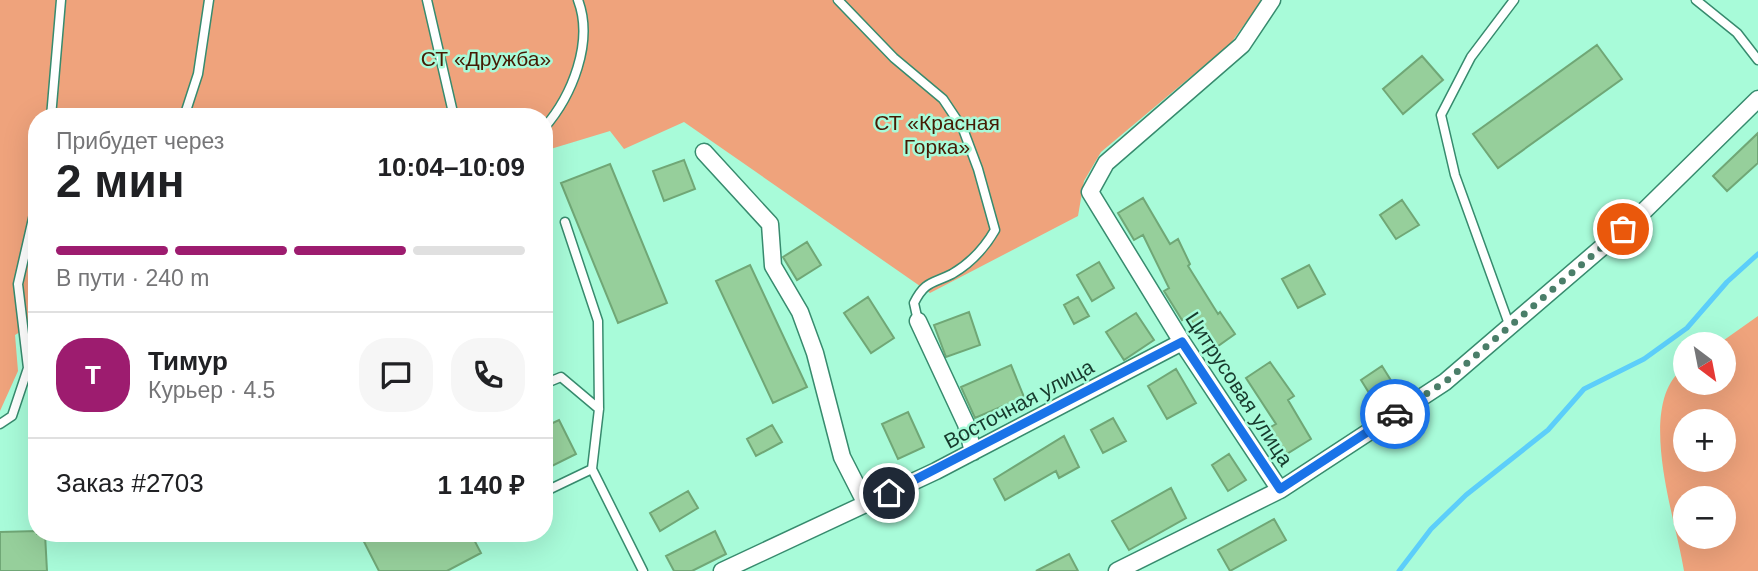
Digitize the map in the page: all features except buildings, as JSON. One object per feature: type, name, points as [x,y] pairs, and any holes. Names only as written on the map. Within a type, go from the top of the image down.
[{"type":"street","name":"Цитрусовая улица","points":[[1118,571],[1280,489],[1182,342],[1090,192],[1106,163],[1242,45],[1272,0]]},
{"type":"street","points":[[1280,489],[1445,382],[1642,213],[1758,99]]},
{"type":"street","points":[[704,152],[769,224],[773,266],[800,312],[842,457],[866,504]]},
{"type":"street","points":[[918,321],[966,424],[973,452]]},
{"type":"street","name":"Восточная улица","points":[[722,571],[973,452],[1182,342]]},
{"type":"lane","points":[[52,108],[61,0]]},
{"type":"lane","points":[[187,108],[198,74],[209,0]]},
{"type":"lane","points":[[428,0],[452,108]]},
{"type":"lane","points":[[553,117],[578,70],[581,34],[578,0]]},
{"type":"lane","points":[[838,0],[894,58],[943,99],[963,129],[978,169],[995,230],[981,252],[953,273],[922,286],[914,303],[918,321]]},
{"type":"lane","points":[[1510,327],[1455,176],[1441,115],[1471,57],[1514,0]]},
{"type":"lane","points":[[1696,0],[1737,33],[1758,61]]},
{"type":"lane","points":[[565,222],[598,321],[599,409],[592,469],[643,571]]},
{"type":"lane","points":[[0,424],[12,416],[28,368],[18,284],[28,240]]},
{"type":"lane","points":[[553,380],[561,377],[599,409]]},
{"type":"lane","points":[[553,488],[592,469]]},
{"type":"green space","name":"СТ «Красная Горка»","points":[[0,0],[1262,0],[1231,43],[1101,152],[1084,181],[1078,216],[930,293],[684,122],[624,149],[610,131],[553,148],[553,108],[28,108],[28,327],[15,335],[18,371],[0,411]]},
{"type":"green space","points":[[1758,316],[1758,571],[1684,571],[1679,549],[1736,549],[1736,486],[1673,486],[1673,521],[1662,463],[1660,434],[1662,407],[1673,381],[1673,396],[1736,396],[1735,332]]},
{"type":"waterway","points":[[1399,571],[1431,529],[1466,495],[1548,430],[1584,389],[1644,359],[1687,328],[1727,282],[1758,254]]},
{"type":"way so far","points":[[1395,414],[1445,382],[1623,229]]},
{"type":"route","points":[[889,493],[1182,342],[1280,489],[1395,414]]},
{"type":"park label","name":"СТ «Дружба»","points":[[486,59]]}]
